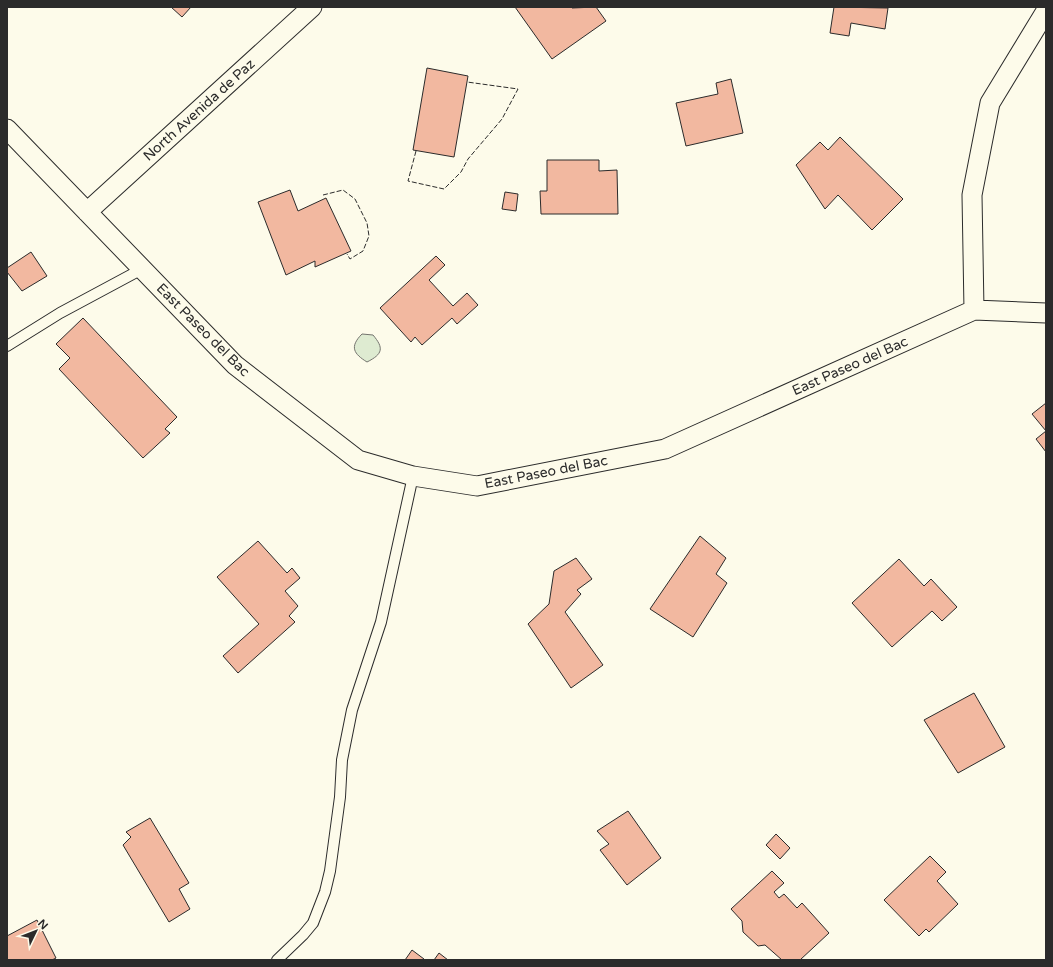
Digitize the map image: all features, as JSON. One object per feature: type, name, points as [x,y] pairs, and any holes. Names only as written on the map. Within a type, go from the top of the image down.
[{"type":"street","name":"North Avenida de Paz","points":[[87,212],[312,7]]},
{"type":"street","points":[[974,310],[972,195],[990,103],[1046,11]]},
{"type":"street","name":"East Paseo del Bac","points":[[7,130],[235,365],[358,460],[413,476],[477,486],[665,449],[974,310],[1046,313]]},
{"type":"lane","points":[[7,346],[60,313],[142,269]]},
{"type":"lane","points":[[277,960],[303,935],[313,923],[325,892],[330,871],[340,797],[342,760],[352,710],[381,622],[413,476]]},
{"type":"green space","points":[[362,334],[373,335],[380,347],[379,353],[367,362],[356,353],[354,346]]},
{"type":"building","points":[[171,7],[191,7],[182,17]]},
{"type":"building","points":[[515,7],[596,7],[606,21],[552,59]]},
{"type":"building","points":[[834,7],[888,8],[885,29],[851,23],[849,36],[830,33]]},
{"type":"building","points":[[427,68],[468,76],[454,157],[413,150]]},
{"type":"building","points":[[731,79],[743,133],[686,146],[676,103],[718,94],[716,83]]},
{"type":"building","points":[[840,137],[903,199],[872,230],[838,195],[825,209],[796,165],[820,142],[828,150]]},
{"type":"building","points":[[547,160],[599,160],[599,171],[617,170],[618,214],[541,214],[540,191],[547,191]]},
{"type":"building","points":[[290,190],[298,211],[326,198],[351,251],[315,267],[315,261],[286,275],[258,202]]},
{"type":"building","points":[[505,192],[518,194],[516,211],[502,209]]},
{"type":"building","points":[[31,252],[47,276],[22,291],[7,272],[7,268]]},
{"type":"building","points":[[436,256],[445,265],[429,280],[453,306],[467,293],[478,305],[457,324],[452,318],[422,345],[415,337],[411,342],[380,308]]},
{"type":"building","points":[[83,318],[177,417],[165,429],[170,433],[143,458],[59,369],[70,358],[56,344]]},
{"type":"building","points":[[1046,403],[1046,431],[1032,414]]},
{"type":"building","points":[[1046,431],[1046,452],[1036,439]]},
{"type":"building","points":[[700,536],[726,558],[716,574],[727,583],[693,637],[650,609]]},
{"type":"building","points":[[258,541],[287,573],[292,568],[300,578],[285,591],[298,606],[289,616],[295,622],[238,673],[223,656],[259,624],[217,577]]},
{"type":"building","points":[[576,558],[592,579],[577,590],[581,594],[565,612],[603,665],[571,688],[528,624],[549,604],[554,571]]},
{"type":"building","points":[[899,559],[924,586],[931,579],[957,607],[942,621],[932,611],[892,647],[852,603]]},
{"type":"building","points":[[974,693],[1005,747],[958,773],[924,720]]},
{"type":"building","points":[[628,811],[661,858],[627,885],[600,850],[609,844],[597,831]]},
{"type":"building","points":[[150,818],[189,883],[179,889],[190,909],[169,922],[123,845],[131,837],[126,832]]},
{"type":"building","points":[[776,834],[790,848],[780,859],[766,845]]},
{"type":"building","points":[[930,856],[946,872],[937,881],[958,904],[929,932],[926,929],[919,936],[884,900]]},
{"type":"building","points":[[772,871],[784,883],[774,892],[779,898],[784,894],[797,908],[802,903],[829,933],[800,960],[782,960],[765,945],[758,946],[743,932],[742,921],[731,909]]},
{"type":"building","points":[[37,920],[56,958],[52,960],[7,960],[7,936]]},
{"type":"building","points":[[412,950],[424,959],[424,960],[405,960]]},
{"type":"building","points":[[439,953],[448,960],[434,960]]},
{"type":"fence","points":[[416,151],[408,181],[444,189],[461,172],[468,159],[502,119],[518,89],[467,82]]},
{"type":"fence","points":[[323,195],[343,190],[355,199],[367,223],[369,236],[363,251],[350,259],[347,254]]}]
